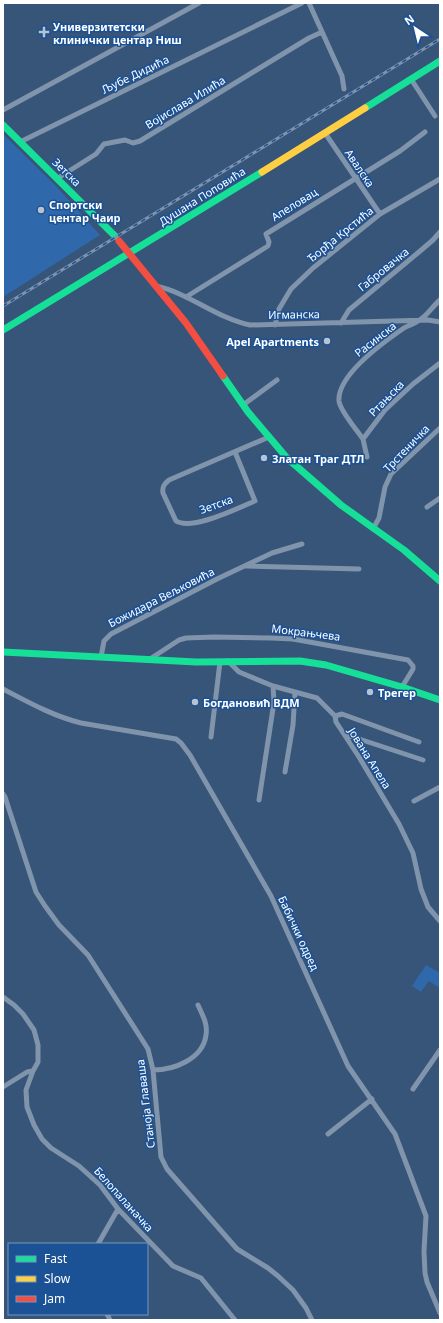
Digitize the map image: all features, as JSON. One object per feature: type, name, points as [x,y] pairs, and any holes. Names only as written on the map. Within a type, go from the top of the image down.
[{"type":"street","points":[[3,110],[199,3]]},
{"type":"street","name":"Љубе Дидића","points":[[20,142],[302,3]]},
{"type":"street","points":[[309,3],[342,76],[344,89]]},
{"type":"street","name":"Војислава Илића","points":[[58,178],[96,154],[104,144],[125,140],[133,143],[140,141],[309,38],[322,32]]},
{"type":"street","name":"Душана Поповића","points":[[3,330],[129,254],[440,61]]},
{"type":"street","points":[[411,79],[435,116]]},
{"type":"street","name":"Зетска","points":[[3,124],[117,238],[186,323],[243,405],[287,458],[341,505],[404,550],[440,581]]},
{"type":"street","name":"Авалска","points":[[325,132],[355,179],[380,214]]},
{"type":"street","name":"Апеловац","points":[[186,297],[268,246],[269,242],[266,234],[400,151],[425,132]]},
{"type":"street","name":"Ђорђа Крстића","points":[[275,325],[279,309],[291,289],[313,268],[380,214],[440,180]]},
{"type":"street","name":"Габровачка","points":[[341,323],[349,310],[433,240],[440,232]]},
{"type":"street","name":"Игманска","points":[[156,286],[169,289],[243,324],[250,325],[428,320],[440,322]]},
{"type":"street","name":"Расинска","points":[[363,439],[341,408],[339,399],[340,391],[347,378],[366,356],[405,328],[426,316],[440,300]]},
{"type":"street","name":"Ртањска","points":[[363,439],[385,410],[413,384],[440,363]]},
{"type":"street","points":[[243,405],[277,380]]},
{"type":"street","name":"Трстеничка","points":[[373,529],[379,518],[385,487],[391,474],[440,428]]},
{"type":"street","name":"Зетска","points":[[235,452],[255,501],[204,521],[186,523],[176,520],[162,488],[169,480],[269,437]]},
{"type":"street","points":[[363,439],[367,457]]},
{"type":"street","points":[[428,507],[440,498]]},
{"type":"street","name":"Божидара Вељковића","points":[[101,657],[104,641],[107,636],[217,578],[272,553],[302,544]]},
{"type":"street","name":"Божидара Вељковића","points":[[244,566],[359,569]]},
{"type":"street","name":"Мокрањчева","points":[[150,660],[173,643],[186,638],[293,639],[408,660],[413,668],[402,687]]},
{"type":"street","points":[[3,652],[150,660],[224,662],[300,661],[326,665],[402,687],[440,700]]},
{"type":"street","points":[[211,737],[224,662]]},
{"type":"street","name":"Јована Апела","points":[[224,662],[239,672],[273,686],[317,698],[335,716],[336,722],[399,824],[413,853],[421,889],[428,907],[440,921]]},
{"type":"street","points":[[259,800],[274,702],[273,686]]},
{"type":"street","name":"Бабички одред","points":[[3,690],[66,719],[130,732],[170,737],[181,743],[190,755],[271,896],[348,1066],[395,1134],[426,1216],[424,1251],[425,1273],[427,1282],[440,1313]]},
{"type":"street","points":[[285,772],[293,725],[295,692]]},
{"type":"street","points":[[335,716],[342,714],[419,742]]},
{"type":"street","points":[[344,734],[422,760]]},
{"type":"street","points":[[414,801],[440,787]]},
{"type":"street","name":"Станоја Главаша","points":[[3,794],[6,797],[36,892],[59,926],[88,955],[145,1042],[153,1070],[161,1157],[167,1169],[236,1250],[268,1268],[293,1290],[306,1308],[312,1320]]},
{"type":"street","name":"Белопаланачка","points":[[3,998],[14,1005],[23,1014],[34,1030],[38,1045],[38,1062],[26,1090],[27,1107],[34,1125],[42,1139],[51,1148],[79,1166],[100,1184],[118,1209],[174,1266],[201,1278],[235,1320]]},
{"type":"street","points":[[153,1070],[164,1070],[182,1064],[189,1060],[200,1048],[206,1035],[206,1023],[198,1005]]},
{"type":"street","points":[[413,1089],[440,1050]]},
{"type":"street","points":[[3,1087],[27,1072],[33,1071]]},
{"type":"street","points":[[328,1134],[372,1099]]},
{"type":"street","points":[[99,1243],[118,1209]]},
{"type":"shaded area","name":"Спортски центар Чаир","points":[[3,134],[56,186],[100,235],[3,297]]},
{"type":"shaded area","points":[[426,965],[440,973],[440,985],[438,987],[429,981],[421,992],[412,986]]},
{"type":"railway","points":[[3,306],[440,39]]},
{"type":"traffic: fast","points":[[365,108],[440,61]]},
{"type":"traffic: fast","points":[[3,125],[115,236]]},
{"type":"traffic: fast","points":[[3,330],[262,172]]},
{"type":"traffic: fast","points":[[223,376],[248,412],[287,458],[341,505],[404,550],[440,581]]},
{"type":"traffic: fast","points":[[3,652],[196,662],[300,661],[326,665],[402,687],[440,700]]},
{"type":"traffic: slow","points":[[262,172],[365,108]]},
{"type":"traffic: jam","points":[[119,241],[186,323],[223,376]]},
{"type":"place","name":"Универзитетски клинички центар Ниш","points":[[44,32]]},
{"type":"place","name":"Спортски центар Чаир","points":[[41,210]]},
{"type":"place","name":"Apel Apartments","points":[[327,341]]},
{"type":"place","name":"Златан Траг ДТЛ","points":[[264,458]]},
{"type":"place","name":"Трегер","points":[[370,692]]},
{"type":"place","name":"Богдановић ВДМ","points":[[195,702]]}]
